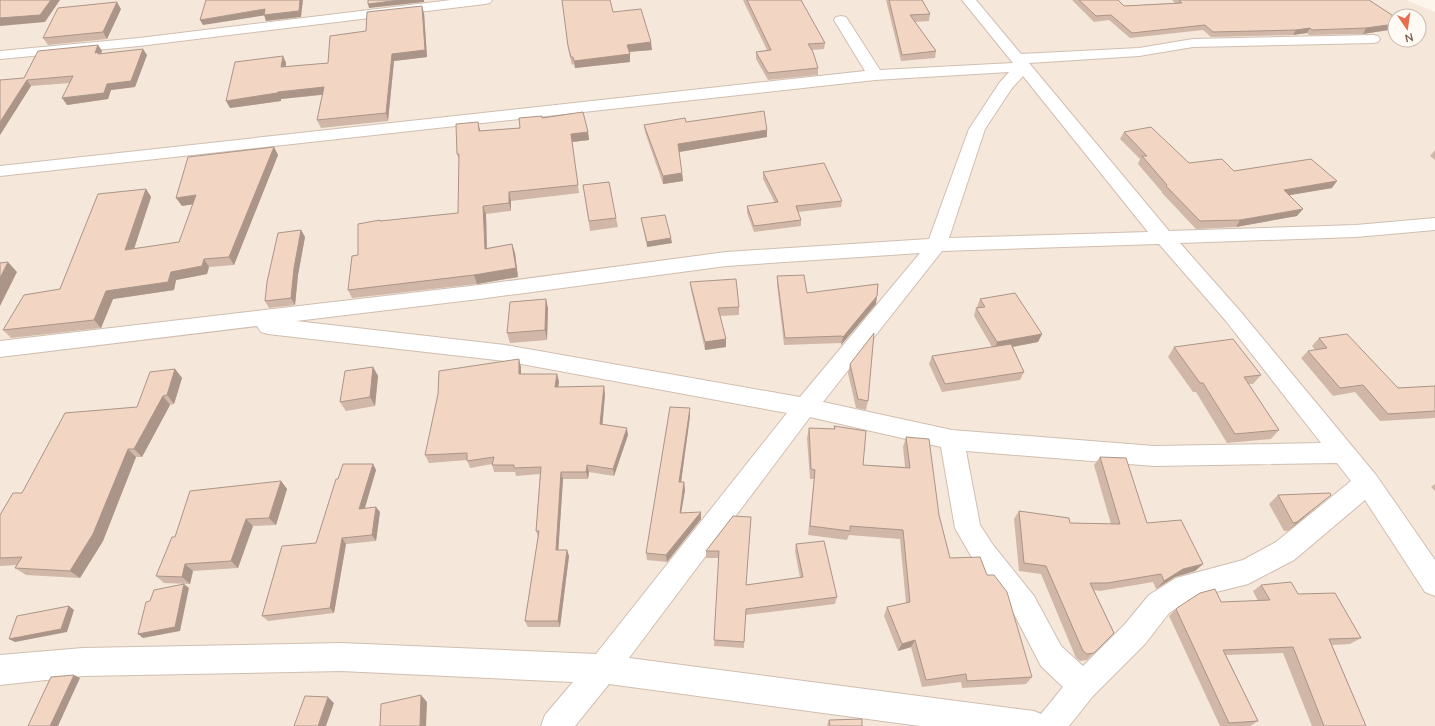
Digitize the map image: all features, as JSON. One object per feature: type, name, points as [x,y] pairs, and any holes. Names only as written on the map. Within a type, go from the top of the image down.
[{"type":"street","points":[[0,55],[139,42],[485,0]]},
{"type":"street","points":[[969,0],[1164,238],[1233,316],[1366,483],[1435,583]]},
{"type":"street","points":[[841,20],[875,75]]},
{"type":"street","points":[[0,171],[875,75],[1139,52],[1193,43],[1373,39]]},
{"type":"street","points":[[556,726],[603,669],[805,407],[937,245],[977,129],[1020,63]]},
{"type":"street","points":[[0,349],[479,292],[726,259],[937,245],[1356,231],[1435,224]]},
{"type":"street","points":[[231,322],[505,353],[805,407],[952,440],[1154,456],[1342,453]]},
{"type":"street","points":[[952,440],[968,528],[984,554],[1024,605],[1051,656],[1083,686]]},
{"type":"street","points":[[1050,726],[1083,686],[1135,634],[1159,604],[1186,587],[1248,571],[1285,551],[1366,483]]},
{"type":"street","points":[[0,670],[83,662],[341,657],[603,669],[1034,726]]},
{"type":"shaded area","points":[[0,0],[1406,0],[1425,8],[1387,8],[1387,48],[1427,48],[1427,9],[1435,12],[1435,726],[0,726]]},
{"type":"building","points":[[0,0],[51,0],[40,15],[0,18]]},
{"type":"building","points":[[206,0],[300,0],[299,11],[264,15],[265,9],[200,20]]},
{"type":"building","points":[[368,0],[400,0],[368,4]]},
{"type":"building","points":[[562,0],[610,0],[613,12],[641,9],[651,42],[627,45],[630,54],[574,61],[573,57],[571,57],[568,46]]},
{"type":"building","points":[[747,0],[801,0],[825,43],[808,44],[813,52],[818,68],[768,73],[756,52],[771,50]]},
{"type":"building","points":[[889,0],[922,0],[930,14],[910,15],[936,51],[902,55]]},
{"type":"building","points":[[1079,0],[1118,0],[1124,6],[1182,3],[1179,0],[1369,0],[1387,12],[1387,25],[1366,28],[1312,30],[1310,28],[1296,30],[1213,32],[1205,25],[1132,33],[1111,15],[1096,16]]},
{"type":"building","points":[[117,2],[103,32],[43,38],[58,8]]},
{"type":"building","points":[[422,6],[425,50],[392,54],[386,113],[317,120],[324,87],[278,92],[226,101],[235,62],[283,56],[281,67],[328,63],[330,36],[366,31],[367,12]]},
{"type":"building","points":[[98,45],[95,53],[98,52],[98,54],[143,49],[131,81],[107,84],[104,93],[62,98],[73,76],[27,80],[0,122],[0,80],[24,78],[38,51]]},
{"type":"building","points":[[764,111],[767,130],[678,144],[682,173],[663,176],[644,125],[685,118],[686,122]]},
{"type":"building","points":[[583,112],[588,132],[571,134],[578,185],[509,192],[509,203],[483,206],[485,249],[512,244],[516,268],[474,275],[348,290],[352,256],[358,255],[358,224],[380,220],[458,213],[459,154],[457,154],[456,124],[478,122],[479,131],[520,128],[519,118],[542,116],[542,118]]},
{"type":"building","points":[[1151,127],[1189,163],[1222,159],[1234,171],[1311,159],[1337,181],[1284,190],[1303,209],[1240,220],[1200,221],[1166,186],[1167,185],[1142,156],[1147,156],[1124,132]]},
{"type":"building","points":[[274,147],[229,257],[204,259],[202,266],[171,272],[168,282],[106,291],[94,320],[3,330],[24,295],[60,289],[98,194],[146,189],[125,250],[179,242],[196,195],[176,198],[188,157]]},
{"type":"building","points":[[824,163],[842,201],[796,206],[801,220],[754,226],[747,206],[778,202],[763,172]]},
{"type":"building","points":[[609,182],[616,218],[589,221],[583,185]]},
{"type":"building","points":[[665,215],[671,238],[647,242],[641,218]]},
{"type":"building","points":[[301,230],[294,268],[291,298],[265,301],[267,282],[278,233]]},
{"type":"building","points":[[8,262],[0,278],[0,263]]},
{"type":"building","points":[[804,275],[807,293],[878,284],[877,296],[843,337],[785,338],[777,276]]},
{"type":"building","points":[[736,279],[739,307],[718,308],[726,339],[705,342],[690,282]]},
{"type":"building","points":[[1015,293],[1042,334],[997,342],[976,308],[985,307],[980,299]]},
{"type":"building","points":[[546,299],[545,330],[507,333],[510,302]]},
{"type":"building","points":[[874,333],[868,401],[858,399],[850,364]]},
{"type":"building","points":[[1347,334],[1398,388],[1435,386],[1435,411],[1388,414],[1363,385],[1340,388],[1308,351],[1327,348],[1319,338]]},
{"type":"building","points":[[1233,339],[1261,375],[1244,377],[1279,430],[1235,434],[1203,383],[1200,383],[1174,347]]},
{"type":"building","points":[[1011,344],[1024,372],[945,384],[932,356]]},
{"type":"building","points":[[519,359],[519,374],[557,374],[555,387],[604,386],[600,424],[627,428],[613,469],[587,465],[586,472],[561,472],[556,550],[567,550],[558,621],[525,621],[539,531],[536,531],[541,467],[514,468],[514,465],[492,465],[494,457],[467,461],[467,453],[425,455],[438,394],[439,371]]},
{"type":"building","points":[[373,367],[370,397],[340,402],[345,371]]},
{"type":"building","points":[[175,369],[167,395],[163,396],[134,449],[128,449],[93,534],[70,571],[15,568],[22,557],[0,558],[0,515],[13,493],[22,493],[65,413],[137,407],[150,372]]},
{"type":"building","points":[[670,407],[690,408],[679,482],[684,482],[680,513],[701,512],[666,555],[646,553]]},
{"type":"building","points":[[834,426],[866,431],[863,465],[910,468],[906,437],[929,439],[939,515],[950,558],[980,557],[987,575],[994,575],[1007,592],[1032,677],[967,681],[966,674],[926,680],[915,640],[902,644],[887,607],[910,602],[903,530],[850,526],[850,531],[810,526],[815,470],[811,469],[809,428],[835,429]]},
{"type":"building","points":[[1100,457],[1126,458],[1147,523],[1181,520],[1203,564],[1183,569],[1164,581],[1161,574],[1107,583],[1090,583],[1114,633],[1094,653],[1087,654],[1083,651],[1046,566],[1024,563],[1019,511],[1069,518],[1070,523],[1120,524]]},
{"type":"building","points":[[343,464],[373,464],[359,509],[376,507],[372,535],[342,538],[330,608],[262,616],[282,546],[316,543],[336,479],[338,479]]},
{"type":"building","points":[[281,481],[269,518],[246,519],[231,561],[185,564],[182,577],[156,576],[172,537],[175,537],[190,491]]},
{"type":"building","points":[[1330,493],[1331,495],[1297,522],[1293,523],[1278,495]]},
{"type":"building","points":[[733,516],[751,517],[746,585],[803,577],[796,544],[824,541],[837,597],[746,609],[744,642],[714,640],[719,551],[706,551]]},
{"type":"building","points":[[1291,582],[1298,594],[1335,593],[1361,638],[1329,639],[1366,726],[1324,726],[1293,647],[1223,650],[1258,721],[1229,723],[1176,609],[1200,593],[1215,589],[1221,602],[1270,600],[1261,585]]},
{"type":"building","points":[[184,584],[175,627],[138,634],[146,602],[150,601],[154,590]]},
{"type":"building","points":[[69,606],[61,629],[9,639],[17,616]]},
{"type":"building","points":[[74,675],[50,726],[28,726],[51,677]]},
{"type":"building","points":[[421,695],[420,726],[380,726],[381,704]]},
{"type":"building","points":[[305,696],[328,697],[318,726],[294,726]]},
{"type":"building","points":[[862,719],[862,726],[830,726],[829,720]]}]
